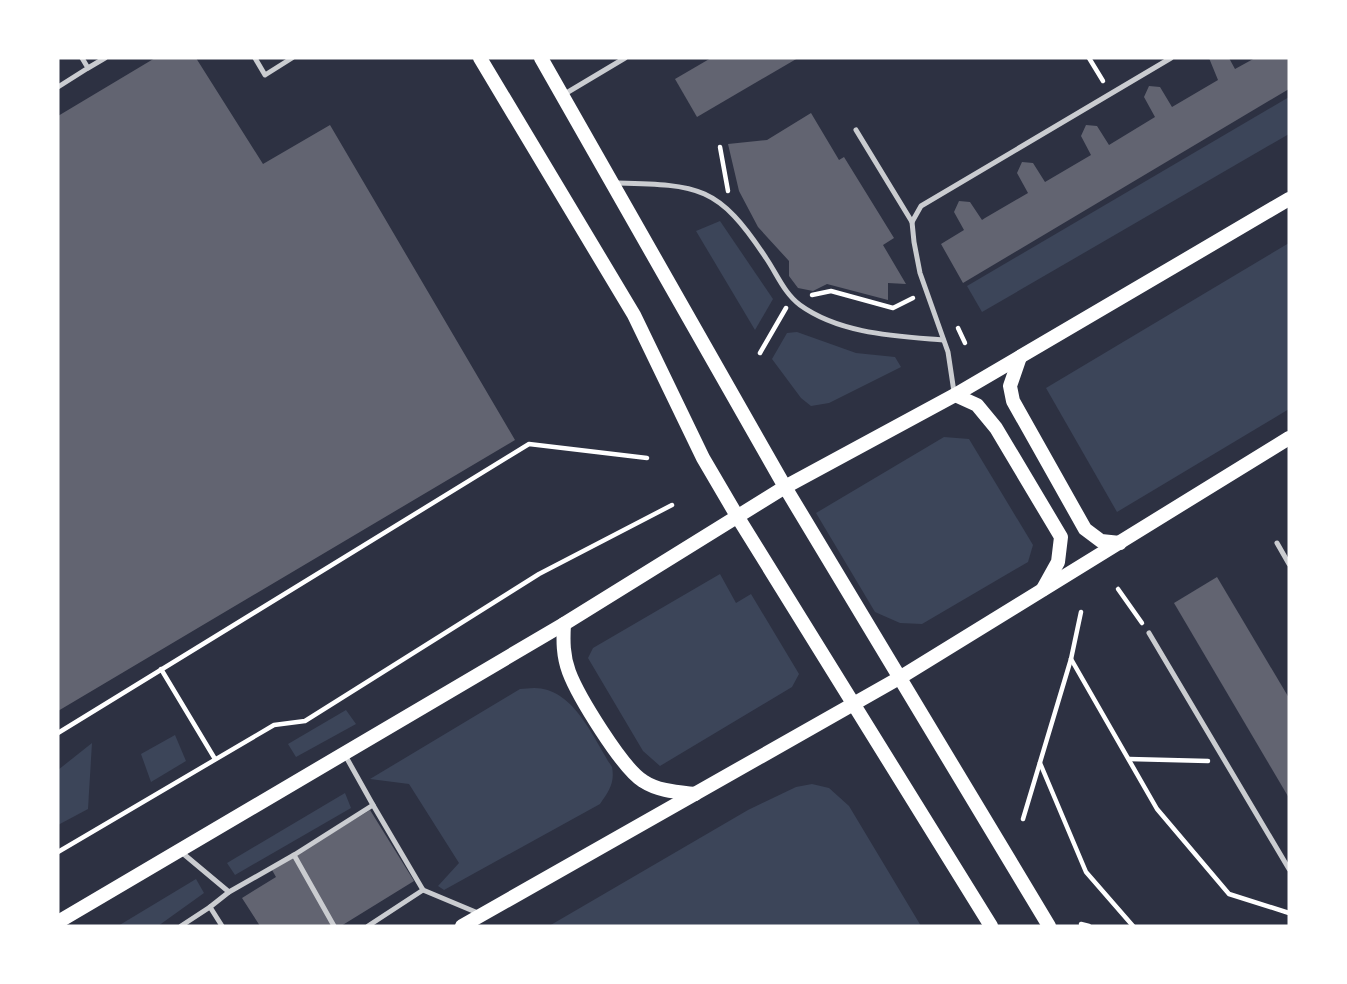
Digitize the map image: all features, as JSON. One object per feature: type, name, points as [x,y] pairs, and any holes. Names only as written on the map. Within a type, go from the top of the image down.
[{"type":"main road","points":[[480,58],[634,315],[703,458],[737,516],[992,926]]},
{"type":"main road","points":[[541,58],[615,183],[785,487],[1049,926]]},
{"type":"main road","points":[[58,922],[177,849],[564,624],[785,487],[955,395],[1289,199]]},
{"type":"main road","points":[[1020,357],[1010,386],[1013,401],[1085,529],[1101,541],[1120,543]]},
{"type":"main road","points":[[955,395],[977,405],[996,428],[1060,537],[1058,562],[1043,590]]},
{"type":"main road","points":[[462,926],[901,677],[1289,438]]},
{"type":"main road","points":[[564,624],[563,650],[570,674],[621,759],[642,780],[666,791],[695,794]]},
{"type":"lane","points":[[82,58],[88,68]]},
{"type":"lane","points":[[58,87],[105,58]]},
{"type":"lane","points":[[255,58],[265,75],[292,58]]},
{"type":"lane","points":[[563,95],[625,58]]},
{"type":"lane","points":[[912,222],[921,206],[1171,58]]},
{"type":"lane","points":[[856,130],[912,222],[920,273],[948,352],[955,395]]},
{"type":"lane","points":[[615,183],[676,184],[702,191],[719,200],[758,246],[787,291],[811,312],[874,333],[943,340]]},
{"type":"lane","points":[[1277,543],[1289,564]]},
{"type":"lane","points":[[1149,633],[1289,869]]},
{"type":"lane","points":[[343,752],[423,890],[482,915]]},
{"type":"lane","points":[[181,926],[229,892],[294,855],[373,804]]},
{"type":"lane","points":[[177,849],[229,892]]},
{"type":"lane","points":[[294,855],[334,926]]},
{"type":"lane","points":[[368,926],[423,890]]},
{"type":"lane","points":[[209,907],[222,926]]},
{"type":"path","points":[[1089,58],[1110,94]]},
{"type":"path","points":[[720,146],[729,195],[722,191]]},
{"type":"path","points":[[807,295],[831,291],[892,308],[927,292]]},
{"type":"path","points":[[760,353],[786,307]]},
{"type":"path","points":[[954,321],[965,343]]},
{"type":"path","points":[[58,733],[528,444],[647,458]]},
{"type":"path","points":[[58,852],[274,725],[305,721],[539,574],[672,505]]},
{"type":"path","points":[[1118,589],[1149,633]]},
{"type":"path","points":[[1023,819],[1071,659],[1081,612]]},
{"type":"path","points":[[1071,659],[1157,809],[1229,894],[1289,913]]},
{"type":"path","points":[[161,669],[215,760]]},
{"type":"path","points":[[1128,758],[1226,762]]},
{"type":"path","points":[[1040,762],[1086,872],[1133,926]]},
{"type":"path","points":[[1081,924],[1089,926]]},
{"type":"shaded area","points":[[1289,97],[1289,134],[982,312],[967,286]]},
{"type":"shaded area","points":[[720,221],[773,299],[755,330],[696,231]]},
{"type":"shaded area","points":[[1289,243],[1289,409],[1117,512],[1046,388]]},
{"type":"shaded area","points":[[797,332],[856,353],[895,357],[901,367],[829,403],[811,406],[801,398],[772,359],[787,333]]},
{"type":"shaded area","points":[[944,437],[969,439],[1033,545],[1028,562],[922,624],[900,623],[875,612],[816,513]]},
{"type":"shaded area","points":[[720,574],[736,603],[751,594],[799,674],[792,687],[660,766],[643,751],[588,658],[593,648]]},
{"type":"shaded area","points":[[520,689],[548,690],[560,696],[581,717],[612,767],[610,787],[600,804],[444,890],[438,886],[459,863],[409,784],[370,779]]},
{"type":"shaded area","points":[[346,710],[356,724],[296,757],[288,744]]},
{"type":"shaded area","points":[[175,735],[186,761],[151,782],[141,754]]},
{"type":"shaded area","points":[[92,743],[88,809],[58,825],[58,770]]},
{"type":"shaded area","points":[[812,784],[829,788],[849,806],[921,926],[549,926],[748,810],[796,787]]},
{"type":"shaded area","points":[[345,793],[351,808],[235,875],[227,863]]},
{"type":"shaded area","points":[[196,879],[204,893],[158,926],[118,926]]},
{"type":"building","points":[[155,58],[196,58],[263,164],[330,125],[515,440],[58,711],[58,116]]},
{"type":"building","points":[[711,58],[798,58],[697,117],[675,79]]},
{"type":"building","points":[[1209,58],[1229,58],[1235,69],[1255,58],[1289,58],[1289,89],[963,283],[941,244],[964,230],[954,212],[959,201],[970,202],[982,220],[1028,193],[1017,173],[1022,162],[1033,163],[1045,182],[1091,155],[1081,136],[1086,125],[1097,126],[1109,145],[1155,117],[1144,97],[1149,86],[1160,87],[1172,107],[1218,80]]},
{"type":"building","points":[[811,113],[839,160],[844,157],[894,238],[883,245],[906,284],[888,283],[888,300],[827,284],[813,291],[798,288],[789,276],[789,261],[758,227],[739,191],[728,144],[767,140]]},
{"type":"building","points":[[1217,577],[1289,698],[1289,798],[1174,603]]},
{"type":"building","points":[[370,810],[414,881],[341,926],[260,926],[242,898],[276,877],[272,870]]}]
